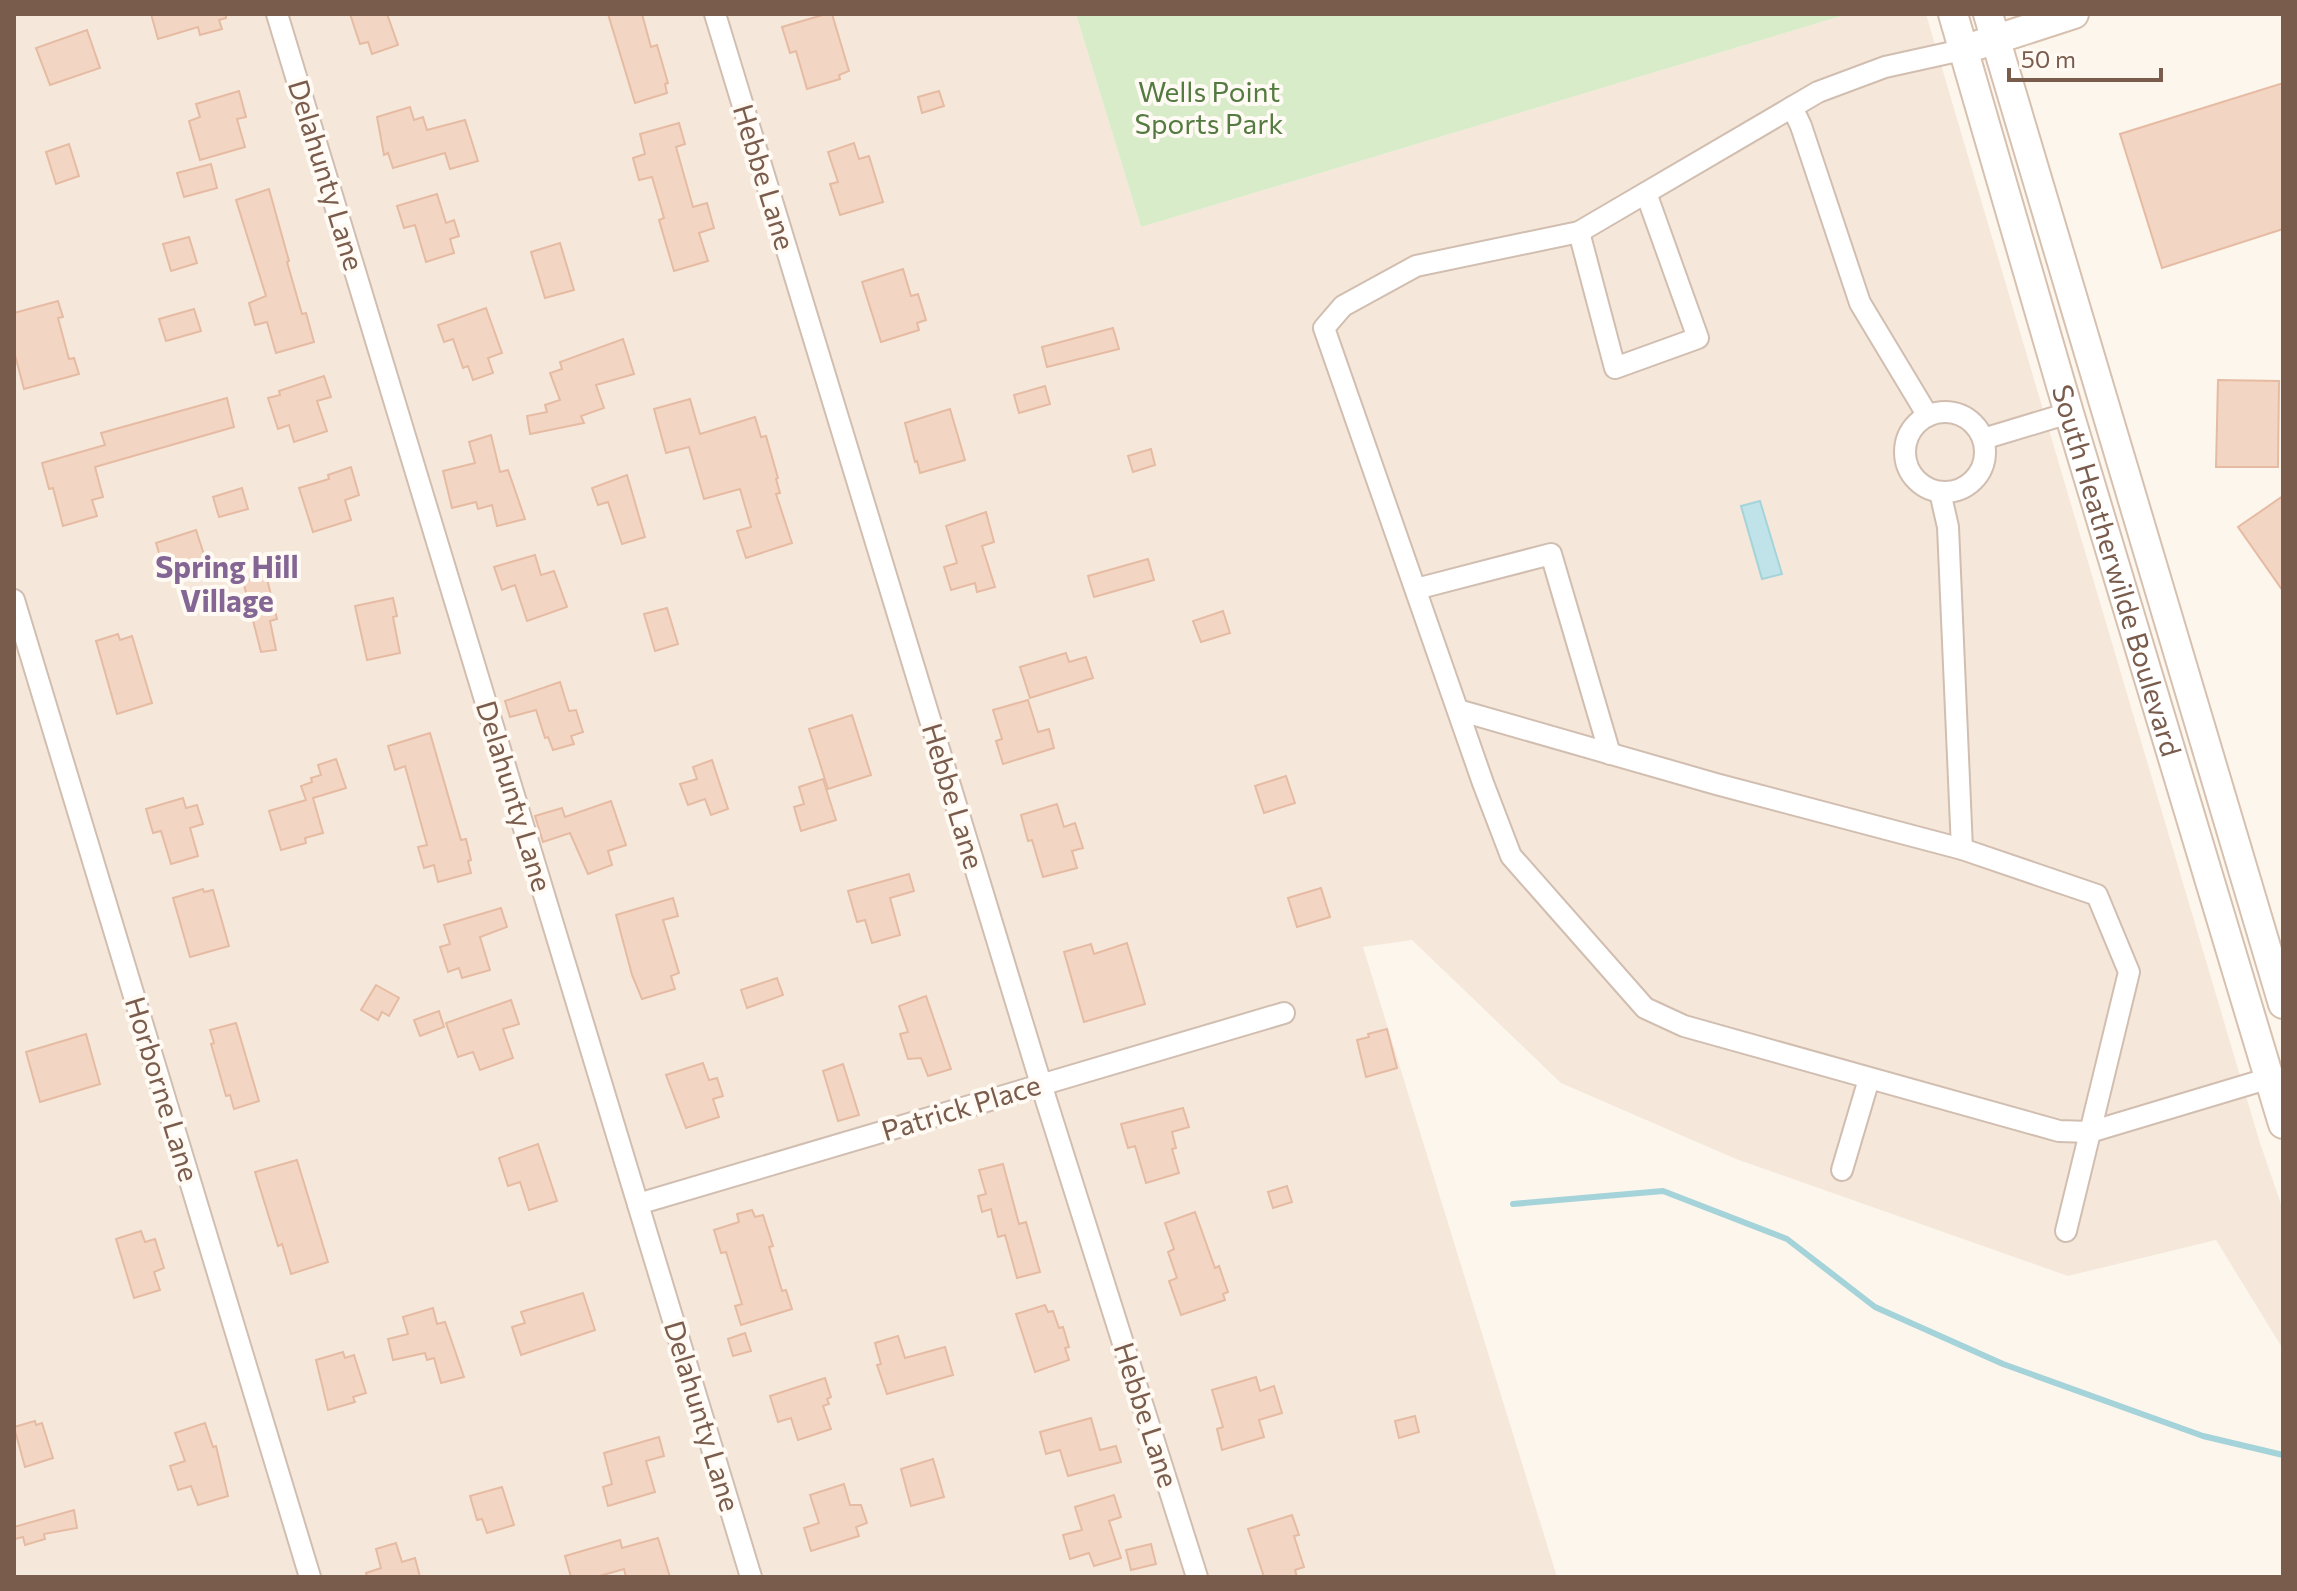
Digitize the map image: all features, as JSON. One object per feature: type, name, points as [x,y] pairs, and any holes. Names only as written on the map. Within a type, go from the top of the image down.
[{"type":"main road","name":"South Heatherwilde Boulevard","points":[[1953,14],[2069,413],[2276,1076],[2283,1124]]},
{"type":"main road","points":[[1962,50],[1992,27],[2074,14]]},
{"type":"main road","name":"South Heatherwilde Boulevard","points":[[1992,27],[2283,1004]]},
{"type":"main road","points":[[2069,413],[2102,401]]},
{"type":"street","name":"Delahunty Lane","points":[[277,14],[751,1577]]},
{"type":"street","name":"Hebbe Lane","points":[[715,14],[1041,1084],[1197,1577]]},
{"type":"street","points":[[1962,50],[1885,67],[1818,92],[1579,232],[1416,266],[1343,306],[1324,328],[1511,856],[1645,1008],[1684,1026],[2059,1131],[2090,1132],[2276,1076]]},
{"type":"street","points":[[1792,107],[1860,303],[1928,416]]},
{"type":"street","points":[[1579,232],[1615,368],[1698,338],[1646,193]]},
{"type":"street","points":[[1941,412],[1967,418],[1983,439],[1985,453],[1976,478],[1953,492],[1940,492],[1917,482],[1905,459],[1909,434],[1917,423],[1928,416],[1941,412]]},
{"type":"street","points":[[1983,439],[2069,413]]},
{"type":"street","points":[[1940,492],[1948,527],[1962,849]]},
{"type":"street","points":[[1416,589],[1551,554],[1610,754]]},
{"type":"street","name":"Horborne Lane","points":[[14,600],[310,1577]]},
{"type":"street","points":[[1458,710],[1962,849],[2097,895],[2129,972],[2066,1231]]},
{"type":"street","name":"Patrick Place","points":[[638,1204],[1284,1013]]},
{"type":"street","points":[[1842,1170],[1869,1079]]},
{"type":"shaded area","points":[[14,14],[1076,14],[1141,227],[1848,14],[1926,14],[2259,1140],[2283,1210],[2283,1349],[2216,1240],[2068,1276],[1736,1159],[1561,1083],[1412,940],[1363,947],[1557,1577],[14,1577]]},
{"type":"green space","name":"Wells Point Sports Park","points":[[1076,14],[1848,14],[1141,227]]},
{"type":"water","points":[[1760,501],[1782,574],[1762,579],[1741,506]]},
{"type":"building","points":[[151,14],[226,14],[226,18],[219,20],[222,29],[200,35],[198,27],[158,39]]},
{"type":"building","points":[[350,14],[387,14],[398,45],[372,54],[368,42],[360,44]]},
{"type":"building","points":[[608,14],[642,14],[651,47],[657,45],[668,83],[665,84],[667,93],[635,103]]},
{"type":"building","points":[[832,14],[849,71],[839,75],[840,79],[807,89],[796,51],[790,53],[782,27]]},
{"type":"building","points":[[87,30],[100,68],[50,85],[36,48]]},
{"type":"building","points":[[2283,83],[2283,229],[2162,268],[2120,134]]},
{"type":"building","points":[[239,91],[246,117],[237,119],[245,147],[200,160],[189,121],[200,117],[196,104]]},
{"type":"building","points":[[939,91],[944,106],[922,113],[918,97]]},
{"type":"building","points":[[410,107],[414,120],[423,117],[427,130],[465,120],[478,161],[450,169],[445,153],[393,168],[388,153],[384,155],[377,117]]},
{"type":"building","points":[[679,123],[685,144],[676,147],[693,207],[707,203],[714,228],[699,233],[708,261],[674,271],[659,220],[664,218],[652,177],[639,180],[633,158],[645,154],[640,134]]},
{"type":"building","points":[[854,143],[859,159],[869,156],[883,202],[840,215],[830,184],[838,182],[828,152]]},
{"type":"building","points":[[69,144],[79,176],[56,184],[46,152]]},
{"type":"building","points":[[211,164],[217,188],[184,197],[177,173]]},
{"type":"building","points":[[269,189],[302,314],[306,313],[314,342],[276,353],[267,322],[255,325],[249,303],[266,296],[236,200]]},
{"type":"building","points":[[437,194],[446,223],[454,220],[459,236],[450,239],[454,253],[426,262],[415,225],[404,228],[397,206]]},
{"type":"building","points":[[189,237],[197,263],[171,271],[163,244]]},
{"type":"building","points":[[560,243],[574,290],[545,298],[531,252]]},
{"type":"building","points":[[903,269],[911,296],[918,294],[926,320],[917,323],[919,330],[881,342],[862,282]]},
{"type":"building","points":[[58,301],[63,317],[58,318],[69,359],[74,358],[79,374],[24,389],[14,351],[14,313]]},
{"type":"building","points":[[486,308],[502,353],[488,358],[493,373],[473,380],[468,366],[463,368],[453,339],[444,342],[438,325]]},
{"type":"building","points":[[194,309],[201,331],[166,341],[159,319]]},
{"type":"building","points":[[1113,328],[1119,349],[1047,367],[1042,347]]},
{"type":"building","points":[[623,339],[634,374],[596,385],[604,408],[581,416],[584,423],[530,434],[527,416],[547,412],[545,405],[560,400],[550,373],[562,369],[560,362]]},
{"type":"building","points":[[324,376],[331,397],[317,401],[327,431],[294,442],[289,425],[278,429],[268,398],[280,395],[279,391]]},
{"type":"building","points":[[2218,380],[2279,381],[2278,467],[2216,467]]},
{"type":"building","points":[[1045,386],[1050,404],[1019,413],[1014,395]]},
{"type":"building","points":[[227,398],[234,427],[95,467],[103,497],[92,500],[97,516],[63,526],[53,488],[49,489],[42,463],[105,445],[101,433]]},
{"type":"building","points":[[690,399],[700,434],[755,417],[761,437],[766,436],[778,478],[780,493],[776,494],[792,543],[746,558],[737,531],[751,527],[740,489],[704,499],[689,447],[666,453],[654,409]]},
{"type":"building","points":[[950,409],[965,460],[920,473],[905,423]]},
{"type":"building","points":[[491,435],[500,472],[508,470],[525,519],[497,526],[492,505],[478,509],[476,502],[452,508],[443,471],[475,463],[469,442]]},
{"type":"building","points":[[1151,449],[1155,465],[1133,472],[1128,456]]},
{"type":"building","points":[[351,467],[359,495],[345,500],[351,520],[313,532],[299,488],[329,479],[328,475]]},
{"type":"building","points":[[627,475],[645,537],[622,544],[608,502],[598,505],[592,488]]},
{"type":"building","points":[[242,488],[248,509],[219,517],[213,497]]},
{"type":"building","points":[[2283,496],[2283,591],[2238,527]]},
{"type":"building","points":[[986,512],[994,542],[982,546],[995,587],[977,592],[975,583],[951,590],[944,567],[957,563],[946,526]]},
{"type":"building","points":[[196,530],[208,567],[167,580],[156,543]]},
{"type":"building","points":[[535,555],[541,575],[554,571],[567,607],[527,621],[515,585],[502,590],[494,567]]},
{"type":"building","points":[[1148,559],[1154,580],[1094,597],[1088,576]]},
{"type":"building","points":[[266,575],[277,619],[270,621],[276,650],[261,652],[243,581]]},
{"type":"building","points":[[393,598],[400,653],[367,660],[355,606]]},
{"type":"building","points":[[667,608],[678,644],[655,651],[644,614]]},
{"type":"building","points":[[1223,611],[1230,633],[1201,642],[1193,621]]},
{"type":"building","points":[[118,634],[120,640],[132,636],[152,703],[117,714],[96,641]]},
{"type":"building","points":[[1066,653],[1069,662],[1086,657],[1093,678],[1030,698],[1020,667]]},
{"type":"building","points":[[560,682],[569,711],[576,710],[583,732],[571,736],[574,744],[553,750],[548,737],[545,738],[536,710],[510,717],[505,701]]},
{"type":"building","points":[[1028,700],[1038,732],[1049,729],[1054,748],[1003,764],[996,741],[1002,739],[993,710]]},
{"type":"building","points":[[852,715],[871,775],[828,789],[809,729]]},
{"type":"building","points":[[430,733],[461,840],[466,839],[471,860],[468,861],[471,873],[438,882],[434,865],[424,868],[418,847],[427,845],[405,766],[395,770],[388,746]]},
{"type":"building","points":[[336,759],[346,788],[313,798],[323,833],[305,838],[306,843],[281,850],[269,811],[306,800],[301,786],[321,775],[318,765]]},
{"type":"building","points":[[712,760],[728,809],[711,815],[705,799],[688,805],[680,784],[697,779],[693,767]]},
{"type":"building","points":[[1286,776],[1295,803],[1264,813],[1255,786]]},
{"type":"building","points":[[823,779],[836,820],[801,831],[794,807],[804,804],[799,787]]},
{"type":"building","points":[[183,798],[186,808],[197,805],[203,824],[190,828],[198,856],[171,864],[161,831],[153,833],[146,809]]},
{"type":"building","points":[[611,801],[626,845],[608,851],[612,865],[588,874],[570,833],[543,842],[535,816],[562,808],[565,817]]},
{"type":"building","points":[[1057,804],[1064,827],[1075,823],[1083,848],[1072,851],[1077,868],[1043,877],[1021,815]]},
{"type":"building","points":[[909,874],[914,891],[890,898],[900,935],[872,943],[865,920],[857,922],[848,891]]},
{"type":"building","points":[[1321,888],[1330,917],[1297,927],[1288,898]]},
{"type":"building","points":[[203,889],[204,892],[213,890],[229,946],[190,957],[173,898]]},
{"type":"building","points":[[673,898],[678,916],[663,920],[679,973],[671,976],[675,989],[642,999],[632,975],[616,915]]},
{"type":"building","points":[[501,908],[507,927],[480,937],[490,970],[462,978],[459,968],[448,972],[440,947],[450,944],[444,925]]},
{"type":"building","points":[[1127,943],[1145,1004],[1084,1022],[1064,952],[1091,944],[1094,954]]},
{"type":"building","points":[[777,978],[783,995],[747,1008],[741,990]]},
{"type":"building","points":[[376,985],[399,998],[389,1016],[382,1012],[378,1020],[361,1010]]},
{"type":"building","points":[[926,996],[951,1069],[928,1076],[921,1058],[908,1059],[900,1034],[908,1032],[899,1006]]},
{"type":"building","points":[[511,1000],[519,1024],[503,1029],[513,1058],[480,1070],[473,1052],[458,1057],[446,1023]]},
{"type":"building","points":[[439,1011],[444,1027],[420,1036],[414,1020]]},
{"type":"building","points":[[236,1023],[259,1101],[234,1109],[230,1095],[226,1096],[210,1030]]},
{"type":"building","points":[[1387,1029],[1397,1068],[1366,1077],[1357,1040]]},
{"type":"building","points":[[86,1034],[100,1084],[40,1102],[26,1052]]},
{"type":"building","points":[[703,1063],[709,1080],[717,1078],[723,1096],[713,1099],[719,1117],[686,1128],[666,1075]]},
{"type":"building","points":[[843,1064],[859,1115],[838,1121],[823,1071]]},
{"type":"building","points":[[1183,1108],[1189,1127],[1172,1132],[1176,1148],[1172,1149],[1179,1173],[1146,1183],[1135,1146],[1128,1148],[1121,1124]]},
{"type":"building","points":[[538,1144],[557,1201],[529,1210],[520,1182],[508,1186],[499,1158]]},
{"type":"building","points":[[297,1160],[328,1262],[291,1274],[282,1244],[278,1246],[255,1172]]},
{"type":"building","points":[[1003,1164],[1019,1224],[1026,1222],[1040,1272],[1017,1278],[1005,1235],[998,1237],[991,1209],[982,1212],[978,1196],[986,1194],[979,1170]]},
{"type":"building","points":[[1287,1186],[1292,1202],[1273,1208],[1268,1192]]},
{"type":"building","points":[[752,1210],[755,1217],[763,1215],[782,1291],[786,1290],[792,1309],[741,1325],[735,1306],[742,1304],[726,1252],[721,1253],[714,1230],[739,1222],[737,1214]]},
{"type":"building","points":[[1195,1212],[1215,1268],[1219,1266],[1228,1292],[1223,1294],[1225,1300],[1181,1315],[1169,1281],[1177,1278],[1168,1252],[1174,1249],[1165,1223]]},
{"type":"building","points":[[141,1231],[145,1242],[155,1239],[164,1268],[154,1272],[160,1290],[134,1298],[116,1239]]},
{"type":"building","points":[[583,1293],[595,1330],[521,1355],[512,1327],[525,1323],[521,1312]]},
{"type":"building","points":[[1045,1305],[1048,1312],[1053,1311],[1059,1328],[1063,1327],[1069,1360],[1035,1372],[1016,1314]]},
{"type":"building","points":[[433,1308],[437,1324],[445,1322],[464,1377],[441,1383],[434,1358],[427,1360],[425,1353],[393,1360],[388,1339],[408,1334],[403,1317]]},
{"type":"building","points":[[745,1333],[751,1351],[733,1356],[728,1339]]},
{"type":"building","points":[[898,1336],[905,1358],[945,1347],[953,1375],[887,1394],[877,1365],[881,1364],[875,1343]]},
{"type":"building","points":[[343,1352],[345,1358],[354,1355],[366,1393],[353,1397],[355,1402],[328,1410],[316,1360]]},
{"type":"building","points":[[1256,1377],[1260,1391],[1274,1386],[1282,1413],[1259,1420],[1264,1437],[1222,1450],[1217,1429],[1223,1427],[1212,1390]]},
{"type":"building","points":[[825,1378],[831,1397],[827,1399],[829,1404],[823,1406],[831,1429],[798,1440],[791,1418],[778,1422],[770,1396]]},
{"type":"building","points":[[1415,1416],[1419,1432],[1399,1438],[1395,1421]]},
{"type":"building","points":[[1091,1418],[1100,1450],[1116,1446],[1121,1462],[1068,1476],[1060,1450],[1046,1454],[1040,1432]]},
{"type":"building","points":[[35,1421],[36,1425],[42,1423],[53,1458],[25,1467],[14,1427]]},
{"type":"building","points":[[205,1423],[213,1447],[216,1446],[228,1496],[198,1505],[191,1486],[178,1490],[170,1466],[185,1461],[175,1433]]},
{"type":"building","points":[[659,1437],[664,1456],[646,1461],[655,1492],[608,1506],[603,1487],[612,1484],[604,1453]]},
{"type":"building","points":[[933,1459],[944,1497],[911,1506],[901,1469]]},
{"type":"building","points":[[844,1484],[850,1505],[861,1505],[867,1523],[856,1527],[859,1536],[811,1551],[804,1528],[819,1523],[810,1495]]},
{"type":"building","points":[[502,1487],[514,1525],[487,1533],[482,1519],[477,1520],[470,1496]]},
{"type":"building","points":[[1114,1495],[1121,1517],[1109,1521],[1121,1558],[1094,1566],[1089,1553],[1070,1559],[1063,1535],[1082,1530],[1075,1507]]},
{"type":"building","points":[[74,1510],[77,1528],[44,1534],[45,1539],[25,1545],[23,1537],[15,1539],[14,1527]]},
{"type":"building","points":[[1292,1515],[1299,1535],[1294,1536],[1304,1567],[1295,1570],[1297,1577],[1264,1577],[1248,1529]]},
{"type":"building","points":[[658,1538],[670,1577],[626,1577],[624,1569],[596,1577],[571,1577],[565,1556],[620,1540],[622,1548]]},
{"type":"building","points":[[396,1543],[402,1562],[415,1558],[420,1577],[367,1577],[366,1573],[381,1568],[376,1549]]},
{"type":"building","points":[[1151,1544],[1156,1564],[1131,1570],[1126,1550]]},
{"type":"waterway","points":[[1513,1204],[1663,1191],[1787,1239],[1875,1307],[2003,1364],[2203,1436],[2283,1455]]},
{"type":"district","name":"Spring Hill Village","points":[[227,585]]}]
